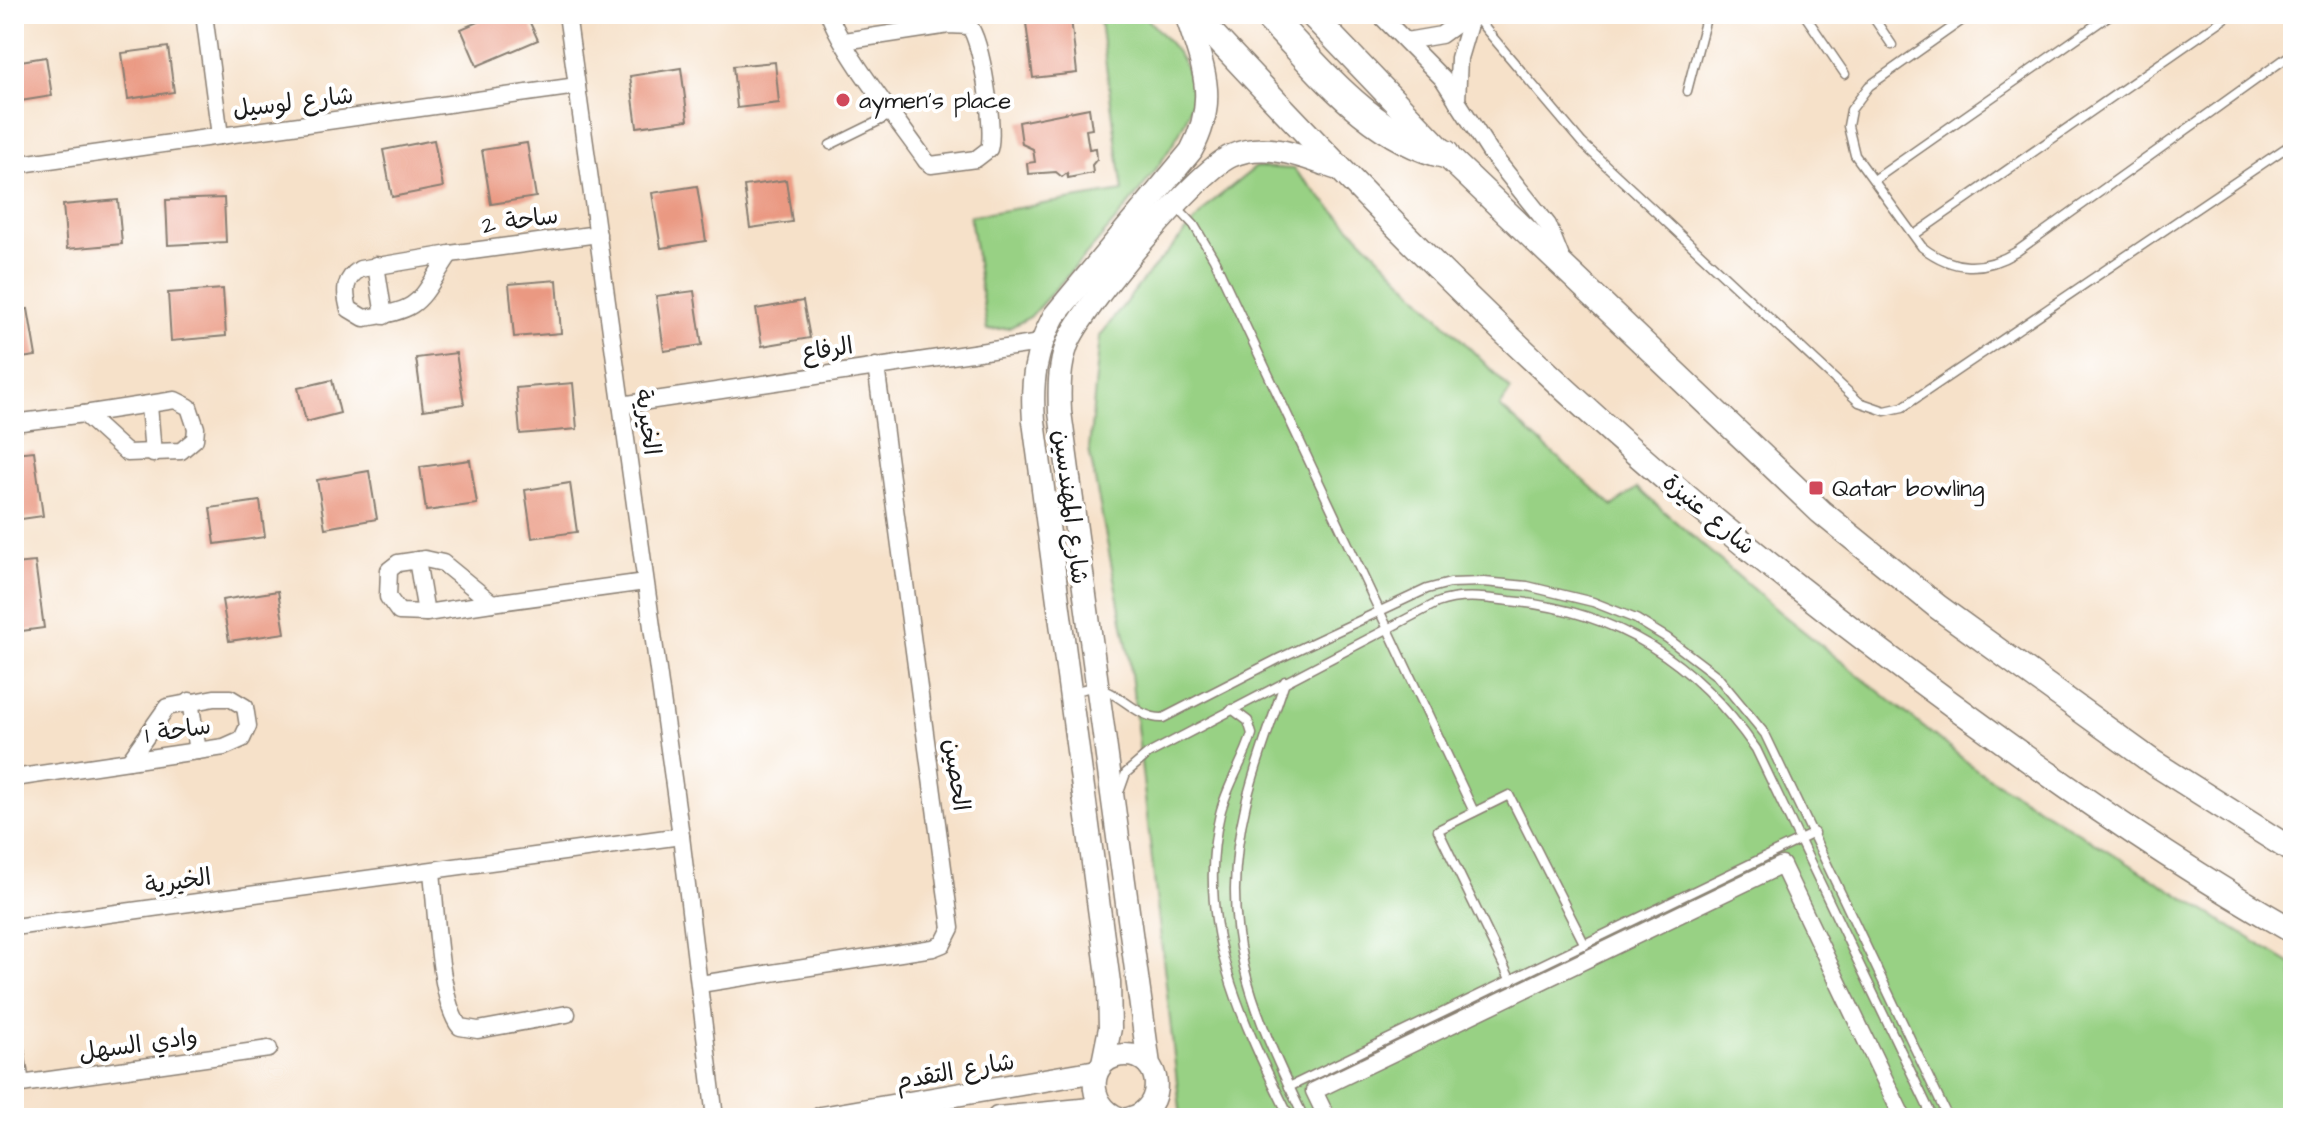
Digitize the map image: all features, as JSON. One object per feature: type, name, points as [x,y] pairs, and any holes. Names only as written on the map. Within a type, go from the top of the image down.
[{"type":"highway","points":[[1266,14],[1361,109],[1393,135],[1419,148],[1445,154]]},
{"type":"main road","name":"شارع عنيزة","points":[[1194,14],[1338,169],[1615,433],[1699,507],[1898,668],[2114,821],[2293,931]]},
{"type":"main road","points":[[1311,14],[1445,154],[1809,502],[1938,607],[2154,763],[2293,851]]},
{"type":"main road","points":[[2260,912],[2293,946]]},
{"type":"street","points":[[204,14],[220,136]]},
{"type":"street","name":"الخيرية","points":[[567,14],[681,836],[715,1118]]},
{"type":"street","points":[[829,14],[844,41],[931,165],[940,166],[983,155],[989,149],[991,132],[974,32],[960,23],[844,41]]},
{"type":"street","name":"شارع المهندسين","points":[[1100,1067],[1110,1028],[1109,983],[1034,421],[1032,378],[1040,343],[1054,316],[1191,151],[1204,127],[1208,102],[1205,77],[1186,14]]},
{"type":"street","points":[[1379,14],[1443,79],[1490,152],[1548,225],[1565,271]]},
{"type":"street","points":[[1406,41],[1441,35],[1472,14]]},
{"type":"street","points":[[1457,101],[1459,58],[1472,14]]},
{"type":"street","name":"شارع لوسيل","points":[[14,165],[577,86]]},
{"type":"street","name":"شارع المهندسين","points":[[1149,1065],[1060,412],[1061,365],[1078,325],[1175,206],[1215,167],[1231,156],[1254,150],[1275,150],[1338,169]]},
{"type":"street","name":"ساحة 2","points":[[376,265],[598,234]]},
{"type":"street","points":[[384,316],[376,265],[352,274],[346,295],[353,314],[364,318],[384,316],[412,308],[450,254]]},
{"type":"street","name":"الرفاع","points":[[621,405],[1040,343]]},
{"type":"street","name":"الحصين","points":[[700,984],[933,948],[943,944],[951,928],[876,366]]},
{"type":"street","points":[[14,423],[182,401],[194,416],[195,439],[189,447],[153,454],[127,453],[84,414]]},
{"type":"street","points":[[149,405],[153,454]]},
{"type":"street","points":[[492,603],[443,563],[431,559],[398,563],[389,570],[388,597],[399,612],[426,613],[645,582]]},
{"type":"street","points":[[417,560],[426,613]]},
{"type":"street","name":"ساحة 1","points":[[14,778],[198,751],[237,743],[246,732],[249,717],[245,707],[230,698],[173,704],[162,711],[129,761]]},
{"type":"street","points":[[190,701],[198,751]]},
{"type":"street","name":"الخيرية","points":[[14,927],[681,836]]},
{"type":"street","points":[[1327,1118],[1314,1091],[1782,865],[1903,1118]]},
{"type":"street","points":[[432,872],[447,996],[453,1019],[460,1027],[478,1030],[567,1014]]},
{"type":"street","points":[[14,1038],[17,1085]]},
{"type":"street","name":"وادي السهل","points":[[17,1085],[269,1049]]},
{"type":"street","points":[[1011,1117],[1114,1115],[1154,1110],[1157,1083],[1149,1065],[1132,1055],[1121,1055],[1100,1067],[1093,1091],[1114,1115]]},
{"type":"street","name":"شارع التقدم","points":[[821,1118],[921,1111],[1100,1067]]},
{"type":"lane","points":[[1472,14],[1582,143],[1859,402],[1876,410],[1903,407],[2293,143]]},
{"type":"lane","points":[[1687,91],[1707,14]]},
{"type":"lane","points":[[1804,14],[1845,74]]},
{"type":"lane","points":[[1871,14],[1892,45]]},
{"type":"lane","points":[[1971,14],[1858,97],[1848,126],[1849,141],[1914,235],[1929,252],[1951,265],[1985,266],[2001,261],[2293,53]]},
{"type":"lane","points":[[1874,180],[2111,14]]},
{"type":"lane","points":[[1914,235],[2231,14]]},
{"type":"lane","points":[[830,145],[893,113]]},
{"type":"lane","points":[[1175,206],[1194,225],[1214,259],[1474,812]]},
{"type":"lane","points":[[1069,696],[1099,687],[1122,698],[1142,715],[1163,718],[1280,658],[1437,586],[1484,582],[1562,593],[1636,619],[1696,658],[1717,676],[1765,734],[1948,1118]]},
{"type":"lane","points":[[1115,811],[1126,773],[1139,760],[1387,627],[1445,600],[1487,598],[1534,603],[1592,617],[1659,648],[1687,669],[1738,723],[1756,749],[1933,1118]]},
{"type":"lane","points":[[1285,681],[1246,802],[1235,865],[1234,903],[1238,951],[1249,991],[1304,1118]]},
{"type":"lane","points":[[1232,709],[1248,721],[1252,734],[1221,811],[1213,847],[1213,905],[1233,999],[1290,1118]]},
{"type":"lane","points":[[1511,981],[1438,830],[1474,812],[1509,795],[1585,945]]},
{"type":"lane","points":[[1289,1087],[1814,833]]},
{"type":"green space","points":[[1099,14],[1143,14],[1168,41],[1182,61],[1191,83],[1192,96],[1186,118],[1150,177],[1030,317],[1009,328],[987,330],[970,216],[1123,191]]},
{"type":"green space","points":[[1256,167],[1293,169],[1511,390],[1500,407],[1613,506],[1637,488],[1777,610],[1977,770],[2293,965],[2293,1118],[1181,1118],[1129,656],[1089,449],[1100,336],[1143,280],[1212,202]]},
{"type":"building","points":[[496,14],[526,14],[538,40],[477,66],[461,29]]},
{"type":"building","points":[[636,14],[678,14],[679,18],[637,23]]},
{"type":"building","points":[[1071,18],[1077,73],[1033,78],[1026,23]]},
{"type":"building","points":[[168,47],[174,92],[128,99],[122,53]]},
{"type":"building","points":[[46,57],[52,96],[14,102],[14,62]]},
{"type":"building","points":[[775,62],[779,103],[737,108],[733,66]]},
{"type":"building","points":[[681,68],[688,120],[637,127],[630,76]]},
{"type":"building","points":[[1089,108],[1092,129],[1086,130],[1089,149],[1096,148],[1097,159],[1092,165],[1093,173],[1068,178],[1067,173],[1062,177],[1056,172],[1028,174],[1027,163],[1035,162],[1033,149],[1022,144],[1019,122]]},
{"type":"building","points":[[434,140],[443,187],[392,197],[383,150]]},
{"type":"building","points":[[527,143],[536,197],[491,204],[482,150]]},
{"type":"building","points":[[786,180],[792,222],[750,228],[744,186]]},
{"type":"building","points":[[697,186],[706,241],[661,248],[652,193]]},
{"type":"building","points":[[224,198],[226,242],[168,245],[166,200]]},
{"type":"building","points":[[118,200],[122,244],[67,249],[63,205]]},
{"type":"building","points":[[557,280],[561,333],[514,337],[509,284]]},
{"type":"building","points":[[223,289],[226,336],[171,341],[168,293]]},
{"type":"building","points":[[694,291],[702,345],[664,351],[656,296]]},
{"type":"building","points":[[803,301],[810,338],[762,346],[756,309]]},
{"type":"building","points":[[28,309],[36,356],[14,359],[14,311]]},
{"type":"building","points":[[456,353],[464,404],[423,410],[416,358]]},
{"type":"building","points":[[332,380],[340,413],[306,422],[298,388]]},
{"type":"building","points":[[573,383],[577,429],[520,434],[516,388]]},
{"type":"building","points":[[34,451],[43,516],[14,520],[14,453]]},
{"type":"building","points":[[470,460],[477,504],[426,511],[420,467]]},
{"type":"building","points":[[369,471],[377,519],[325,528],[317,480]]},
{"type":"building","points":[[570,483],[577,532],[532,538],[525,490]]},
{"type":"building","points":[[260,501],[265,537],[215,544],[210,508]]},
{"type":"building","points":[[35,562],[44,628],[14,632],[14,564]]},
{"type":"building","points":[[278,591],[285,633],[229,641],[222,600]]},
{"type":"place","name":"aymen's place","points":[[843,100]]},
{"type":"place","name":"Qatar bowling","points":[[1816,488]]}]
